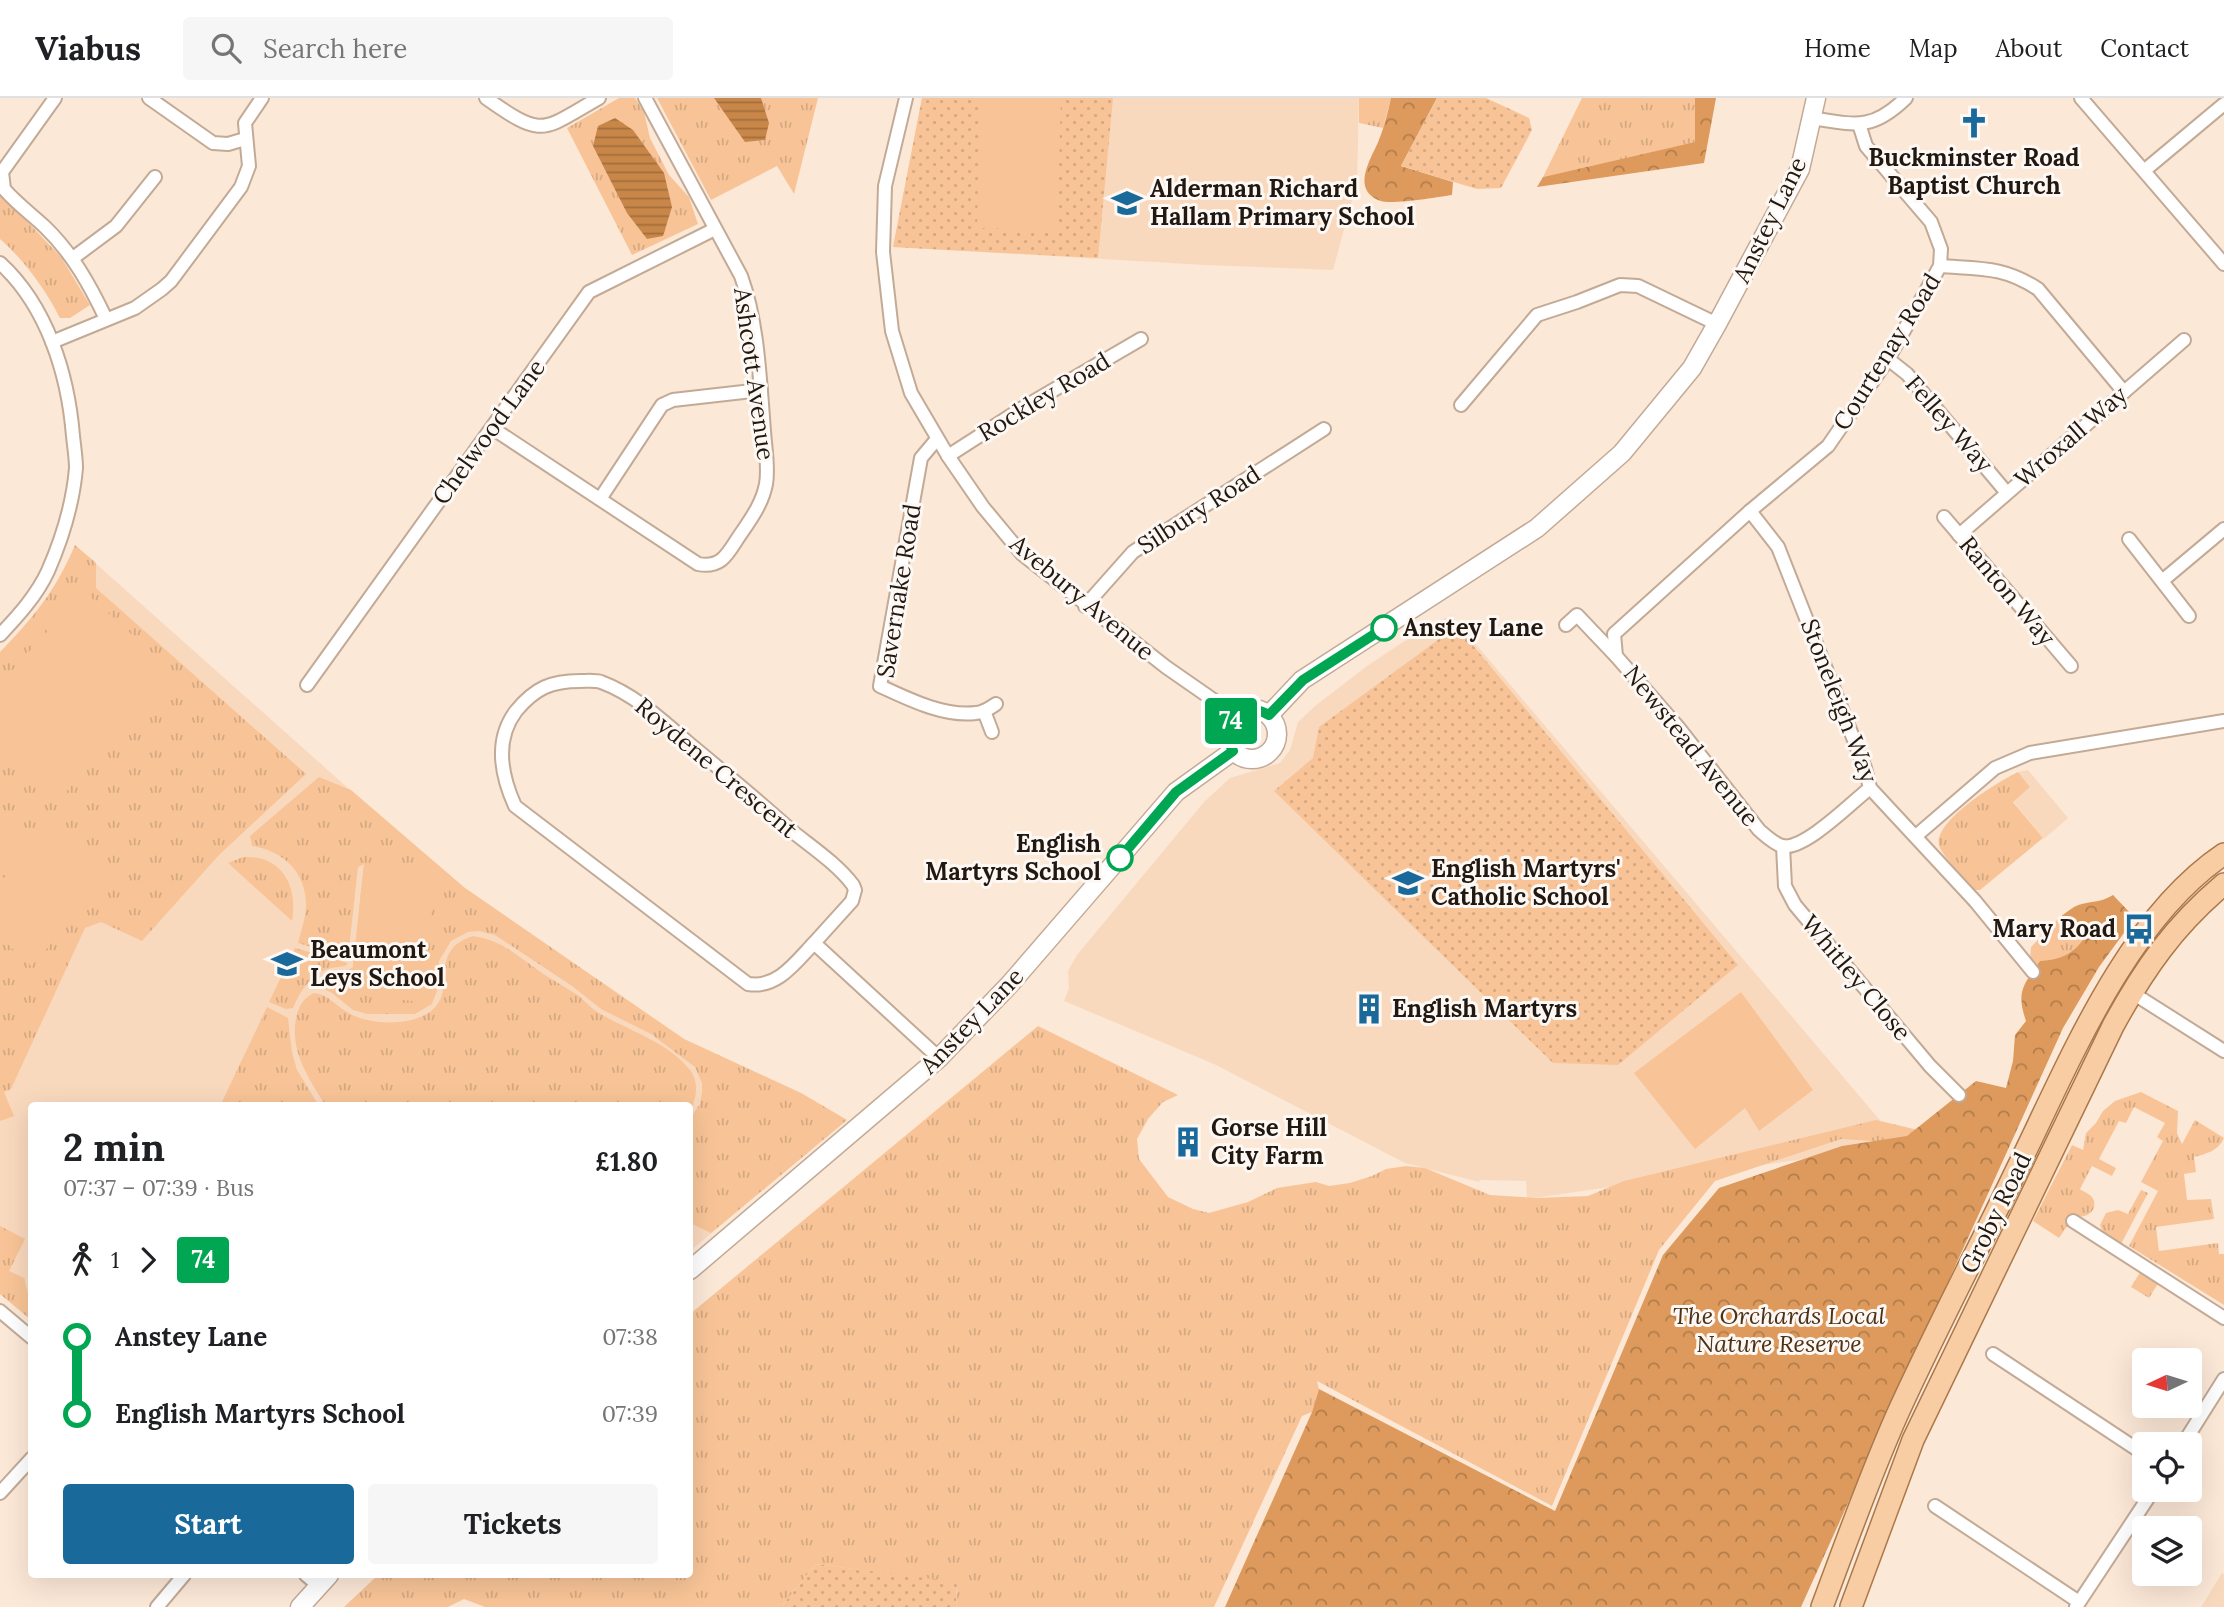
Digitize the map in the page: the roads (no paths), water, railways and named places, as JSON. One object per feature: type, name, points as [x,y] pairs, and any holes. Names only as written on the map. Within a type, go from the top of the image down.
[{"type":"main road","name":"Anstey Lane","points":[[1269,715],[1303,680],[1537,528],[1622,453],[1692,368],[1717,324],[1800,169],[1816,98]]},
{"type":"main road","points":[[1259,709],[1269,715],[1275,724],[1277,737],[1270,752],[1260,758],[1251,759],[1241,757],[1233,751],[1227,734],[1229,723],[1235,715],[1244,710],[1259,709]]},
{"type":"main road","name":"Anstey Lane","points":[[693,1267],[939,1058],[1010,984],[1176,792],[1233,751]]},
{"type":"main road","name":"Groby Road","points":[[1822,1607],[1896,1416],[2082,1038],[2124,961],[2151,924],[2178,893],[2224,854]]},
{"type":"main road","name":"Groby Road","points":[[1851,1607],[1913,1440],[2113,1026],[2151,961],[2174,932],[2224,884]]},
{"type":"main road","points":[[300,1607],[318,1578]]},
{"type":"street","points":[[55,98],[2,172],[4,189],[46,228],[73,258],[106,319]]},
{"type":"street","points":[[149,98],[213,143],[228,144],[245,139]]},
{"type":"street","points":[[52,342],[135,308],[171,281],[244,181],[249,166],[245,139],[247,118],[262,98]]},
{"type":"street","points":[[486,98],[516,119],[533,127],[547,127],[599,98]]},
{"type":"street","name":"Ashcott Avenue","points":[[600,499],[692,561],[711,565],[724,559],[759,505],[766,484],[761,390],[748,296],[741,276],[645,98]]},
{"type":"street","name":"Avebury Avenue","points":[[906,98],[885,186],[883,252],[892,331],[911,393],[948,456],[1022,554],[1166,667],[1235,715]]},
{"type":"street","points":[[1811,118],[1859,124],[1875,122],[1906,98]]},
{"type":"street","points":[[2081,98],[2224,264]]},
{"type":"street","points":[[2145,170],[2224,104]]},
{"type":"street","name":"Courtenay Road","points":[[1614,634],[1750,511],[1828,446],[1888,359],[1940,266],[1941,249],[1931,222],[1866,146],[1859,124]]},
{"type":"street","points":[[73,258],[117,226],[155,177]]},
{"type":"street","name":"Chelwood Lane","points":[[307,685],[589,292],[715,229]]},
{"type":"street","points":[[0,263],[31,301],[52,342],[65,380],[72,414],[76,467],[66,521],[47,572],[30,600],[2,627]]},
{"type":"street","points":[[1940,266],[1992,270],[2020,277],[2038,289],[2124,392]]},
{"type":"street","points":[[1461,405],[1536,315],[1577,303],[1620,285],[1638,286],[1717,324]]},
{"type":"street","name":"Rockley Road","points":[[948,456],[1140,339]]},
{"type":"street","name":"Wroxall Way","points":[[1959,535],[2184,340]]},
{"type":"street","name":"Felley Way","points":[[1888,359],[1907,374],[2007,493]]},
{"type":"street","points":[[492,428],[600,499],[662,405],[673,400],[761,390]]},
{"type":"street","name":"Silbury Road","points":[[1086,606],[1133,552],[1324,429]]},
{"type":"street","name":"Savernake Road","points":[[937,439],[920,458],[880,687],[950,712],[975,714],[996,704]]},
{"type":"street","name":"Stoneleigh Way","points":[[1750,511],[1778,547],[1865,768],[1870,788],[1917,835],[2033,972]]},
{"type":"street","name":"Ranton Way","points":[[1944,517],[2071,666]]},
{"type":"street","points":[[2162,581],[2224,529]]},
{"type":"street","points":[[2129,539],[2189,616]]},
{"type":"street","name":"Newstead Avenue","points":[[1566,625],[1577,615],[1678,727],[1759,830],[1783,846]]},
{"type":"street","name":"Newstead Avenue","points":[[1614,634],[1616,656]]},
{"type":"street","name":"Roydene Crescent","points":[[560,681],[599,681],[626,694],[652,712],[853,884],[855,890],[852,901],[814,943],[781,976],[759,986],[748,984],[515,806],[507,788],[502,746],[504,731],[522,704],[532,694],[560,681]]},
{"type":"street","points":[[984,711],[992,733]]},
{"type":"street","points":[[1917,835],[1995,768],[2030,753],[2224,721]]},
{"type":"street","points":[[1783,846],[1796,845],[1809,838],[1870,788]]},
{"type":"street","name":"Whitley Close","points":[[1783,846],[1785,886],[1794,905],[1921,1056],[1959,1096]]},
{"type":"street","points":[[814,943],[939,1058]]},
{"type":"street","points":[[2131,992],[2224,1051]]},
{"type":"street","points":[[2073,1221],[2224,1318]]},
{"type":"street","points":[[0,1311],[28,1335]]},
{"type":"street","points":[[1993,1354],[2132,1446]]},
{"type":"street","points":[[2191,1432],[2224,1379]]},
{"type":"street","points":[[0,1493],[28,1466]]},
{"type":"street","points":[[1935,1507],[2077,1604],[2145,1502]]},
{"type":"street","points":[[157,1607],[181,1578]]},
{"type":"place","name":"Buckminster Road Baptist Church","points":[[1974,123]]},
{"type":"place","name":"Alderman Richard Hallam Primary School","points":[[1127,203]]},
{"type":"place","name":"Anstey Lane","points":[[1384,628]]},
{"type":"place","name":"English Martyrs School","points":[[1120,858]]},
{"type":"place","name":"English Martyrs' Catholic School","points":[[1408,883]]},
{"type":"place","name":"Mary Road","points":[[2139,929]]},
{"type":"place","name":"Beaumont Leys School","points":[[287,964]]},
{"type":"place","name":"English Martyrs","points":[[1369,1009]]},
{"type":"place","name":"Gorse Hill City Farm","points":[[1188,1142]]},
{"type":"park label","name":"The Orchards Local Nature Reserve","points":[[1779,1330]]}]
